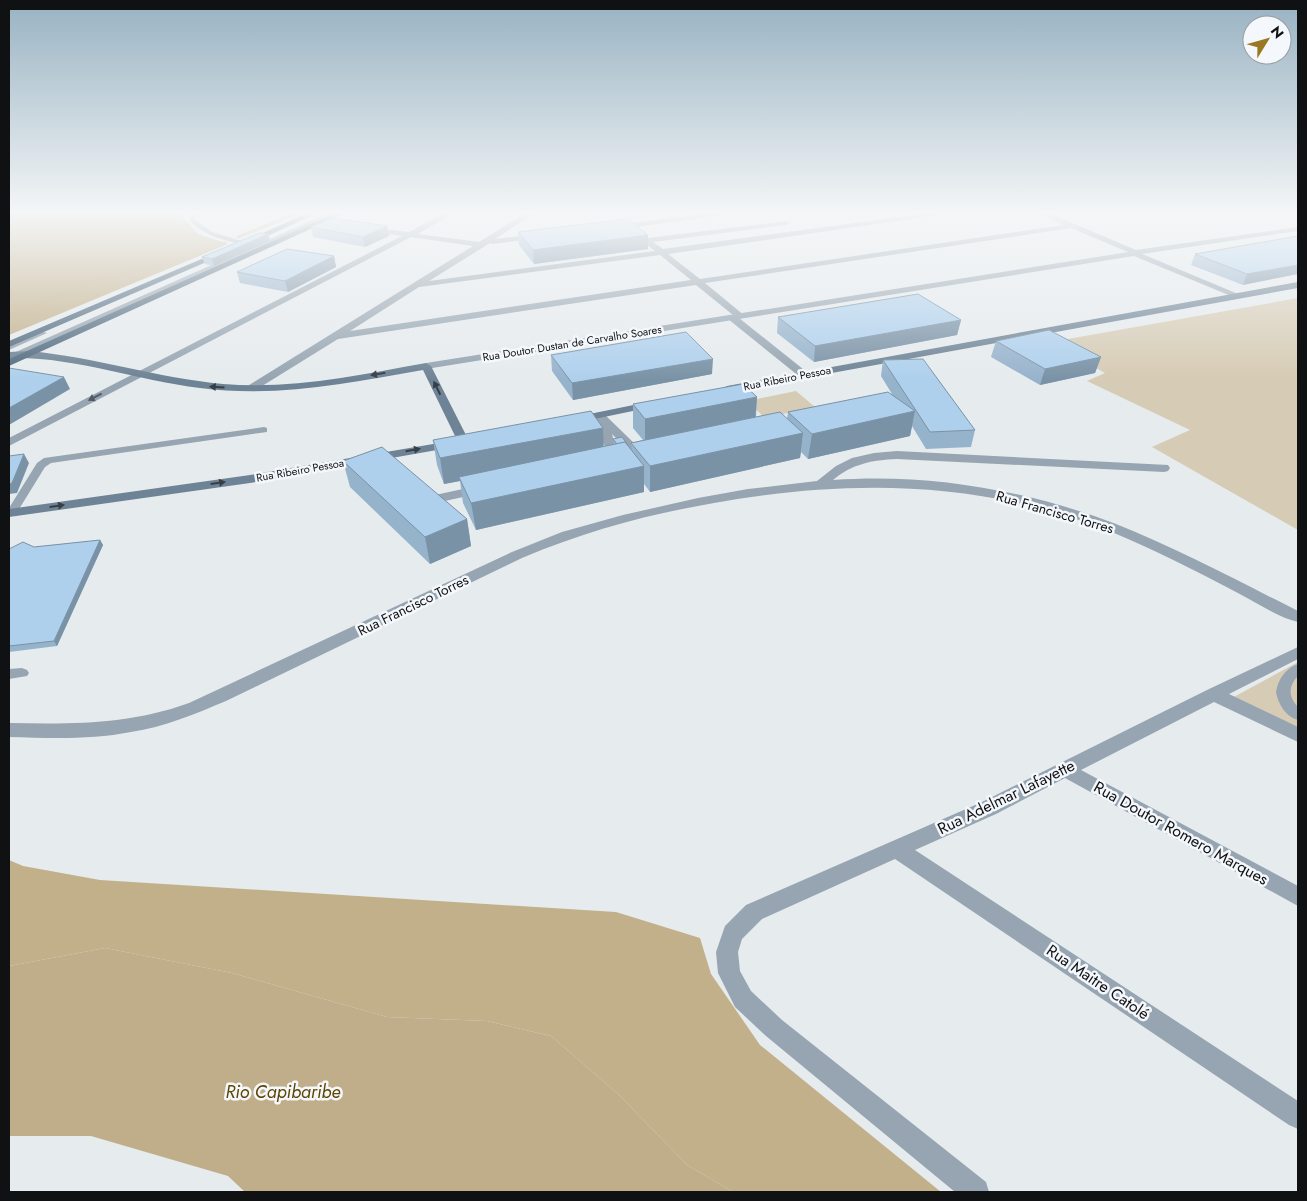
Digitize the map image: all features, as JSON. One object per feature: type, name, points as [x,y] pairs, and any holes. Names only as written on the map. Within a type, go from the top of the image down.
[{"type":"main road","points":[[10,352],[193,267]]},
{"type":"main road","points":[[9,363],[223,267]]},
{"type":"main road","name":"Rua Ribeiro Pessoa","points":[[718,391],[1298,285]]},
{"type":"main road","name":"Rua Doutor Dustan de Carvalho Soares","points":[[10,352],[95,364],[182,383],[250,389],[321,383],[426,366]]},
{"type":"main road","name":"Rua Ribeiro Pessoa","points":[[10,513],[256,478],[468,440],[426,366]]},
{"type":"main road","points":[[560,423],[602,420],[664,402]]},
{"type":"street","points":[[9,443],[349,267]]},
{"type":"street","points":[[250,389],[448,267]]},
{"type":"street","points":[[419,285],[551,267]]},
{"type":"street","points":[[681,267],[804,374]]},
{"type":"street","points":[[335,336],[799,267]]},
{"type":"street","name":"Rua Doutor Dustan de Carvalho Soares","points":[[426,366],[1051,267]]},
{"type":"street","points":[[1167,267],[1239,296]]},
{"type":"street","points":[[602,420],[607,443],[613,452],[633,456],[610,461]]},
{"type":"street","points":[[822,483],[842,466],[856,461],[896,456],[1164,468]]},
{"type":"street","name":"Rua Francisco Torres","points":[[9,730],[87,730],[117,728],[152,722],[187,711],[220,697],[517,555],[556,539],[596,525],[654,511],[765,490],[822,483],[874,481],[934,484],[988,492],[1038,504],[1083,517],[1139,538],[1298,617]]},
{"type":"street","points":[[431,500],[497,486]]},
{"type":"street","name":"Rua Adelmar Lafayette","points":[[976,1192],[781,1034],[742,999],[729,973],[726,952],[733,933],[754,912],[989,808],[1298,652]]},
{"type":"street","points":[[1213,694],[1298,735]]},
{"type":"street","name":"Rua Doutor Romero Marques","points":[[1064,769],[1298,897]]},
{"type":"street","name":"Rua Maitre Catolé","points":[[897,849],[1298,1116]]},
{"type":"lane","points":[[10,352],[200,267]]},
{"type":"lane","points":[[10,352],[208,267]]},
{"type":"lane","points":[[10,513],[41,465],[48,460],[264,430]]},
{"type":"lane","points":[[1298,669],[1290,674],[1285,682],[1283,691],[1288,706],[1298,715]]},
{"type":"shaded area","points":[[9,267],[173,267],[9,335]]},
{"type":"shaded area","points":[[1298,298],[1298,530],[1152,447],[1190,430],[1087,381],[1105,373],[1051,342]]},
{"type":"shaded area","points":[[796,391],[815,407],[765,418],[747,401]]},
{"type":"shaded area","points":[[1298,662],[1298,729],[1232,698]]},
{"type":"shaded area","points":[[9,860],[23,866],[100,880],[616,912],[700,938],[711,974],[760,1045],[941,1192],[733,1192],[687,1165],[619,1095],[551,1036],[487,1021],[387,1017],[232,973],[105,948],[9,966]]},
{"type":"water","name":"Rio Capibaribe","points":[[105,948],[232,973],[387,1017],[487,1021],[551,1036],[619,1095],[687,1165],[733,1192],[245,1192],[228,1176],[91,1136],[9,1136],[9,966]]},
{"type":"building","points":[[248,267],[312,267],[285,281],[237,272]]},
{"type":"building","points":[[1229,267],[1286,267],[1247,274]]},
{"type":"building","points":[[918,294],[961,320],[815,346],[778,317]]},
{"type":"building","points":[[1049,330],[1101,357],[1045,369],[996,341]]},
{"type":"building","points":[[686,332],[713,359],[572,383],[551,355]]},
{"type":"building","points":[[923,359],[975,430],[930,432],[883,360]]},
{"type":"building","points":[[9,368],[64,377],[9,408]]},
{"type":"building","points":[[743,384],[757,397],[645,419],[633,404]]},
{"type":"building","points":[[888,392],[915,411],[812,434],[788,412]]},
{"type":"building","points":[[591,411],[603,428],[440,458],[433,440]]},
{"type":"building","points":[[780,412],[803,433],[650,466],[631,443]]},
{"type":"building","points":[[622,437],[628,445],[625,442],[617,444],[613,439]]},
{"type":"building","points":[[625,442],[644,466],[471,503],[459,477]]},
{"type":"building","points":[[382,447],[467,519],[425,537],[343,461]]},
{"type":"building","points":[[24,454],[12,483],[9,484],[9,456]]},
{"type":"building","points":[[100,540],[54,641],[9,646],[9,549],[23,542],[34,547]]},
{"type":"waterway","points":[[9,316],[96,280],[150,267]]}]
